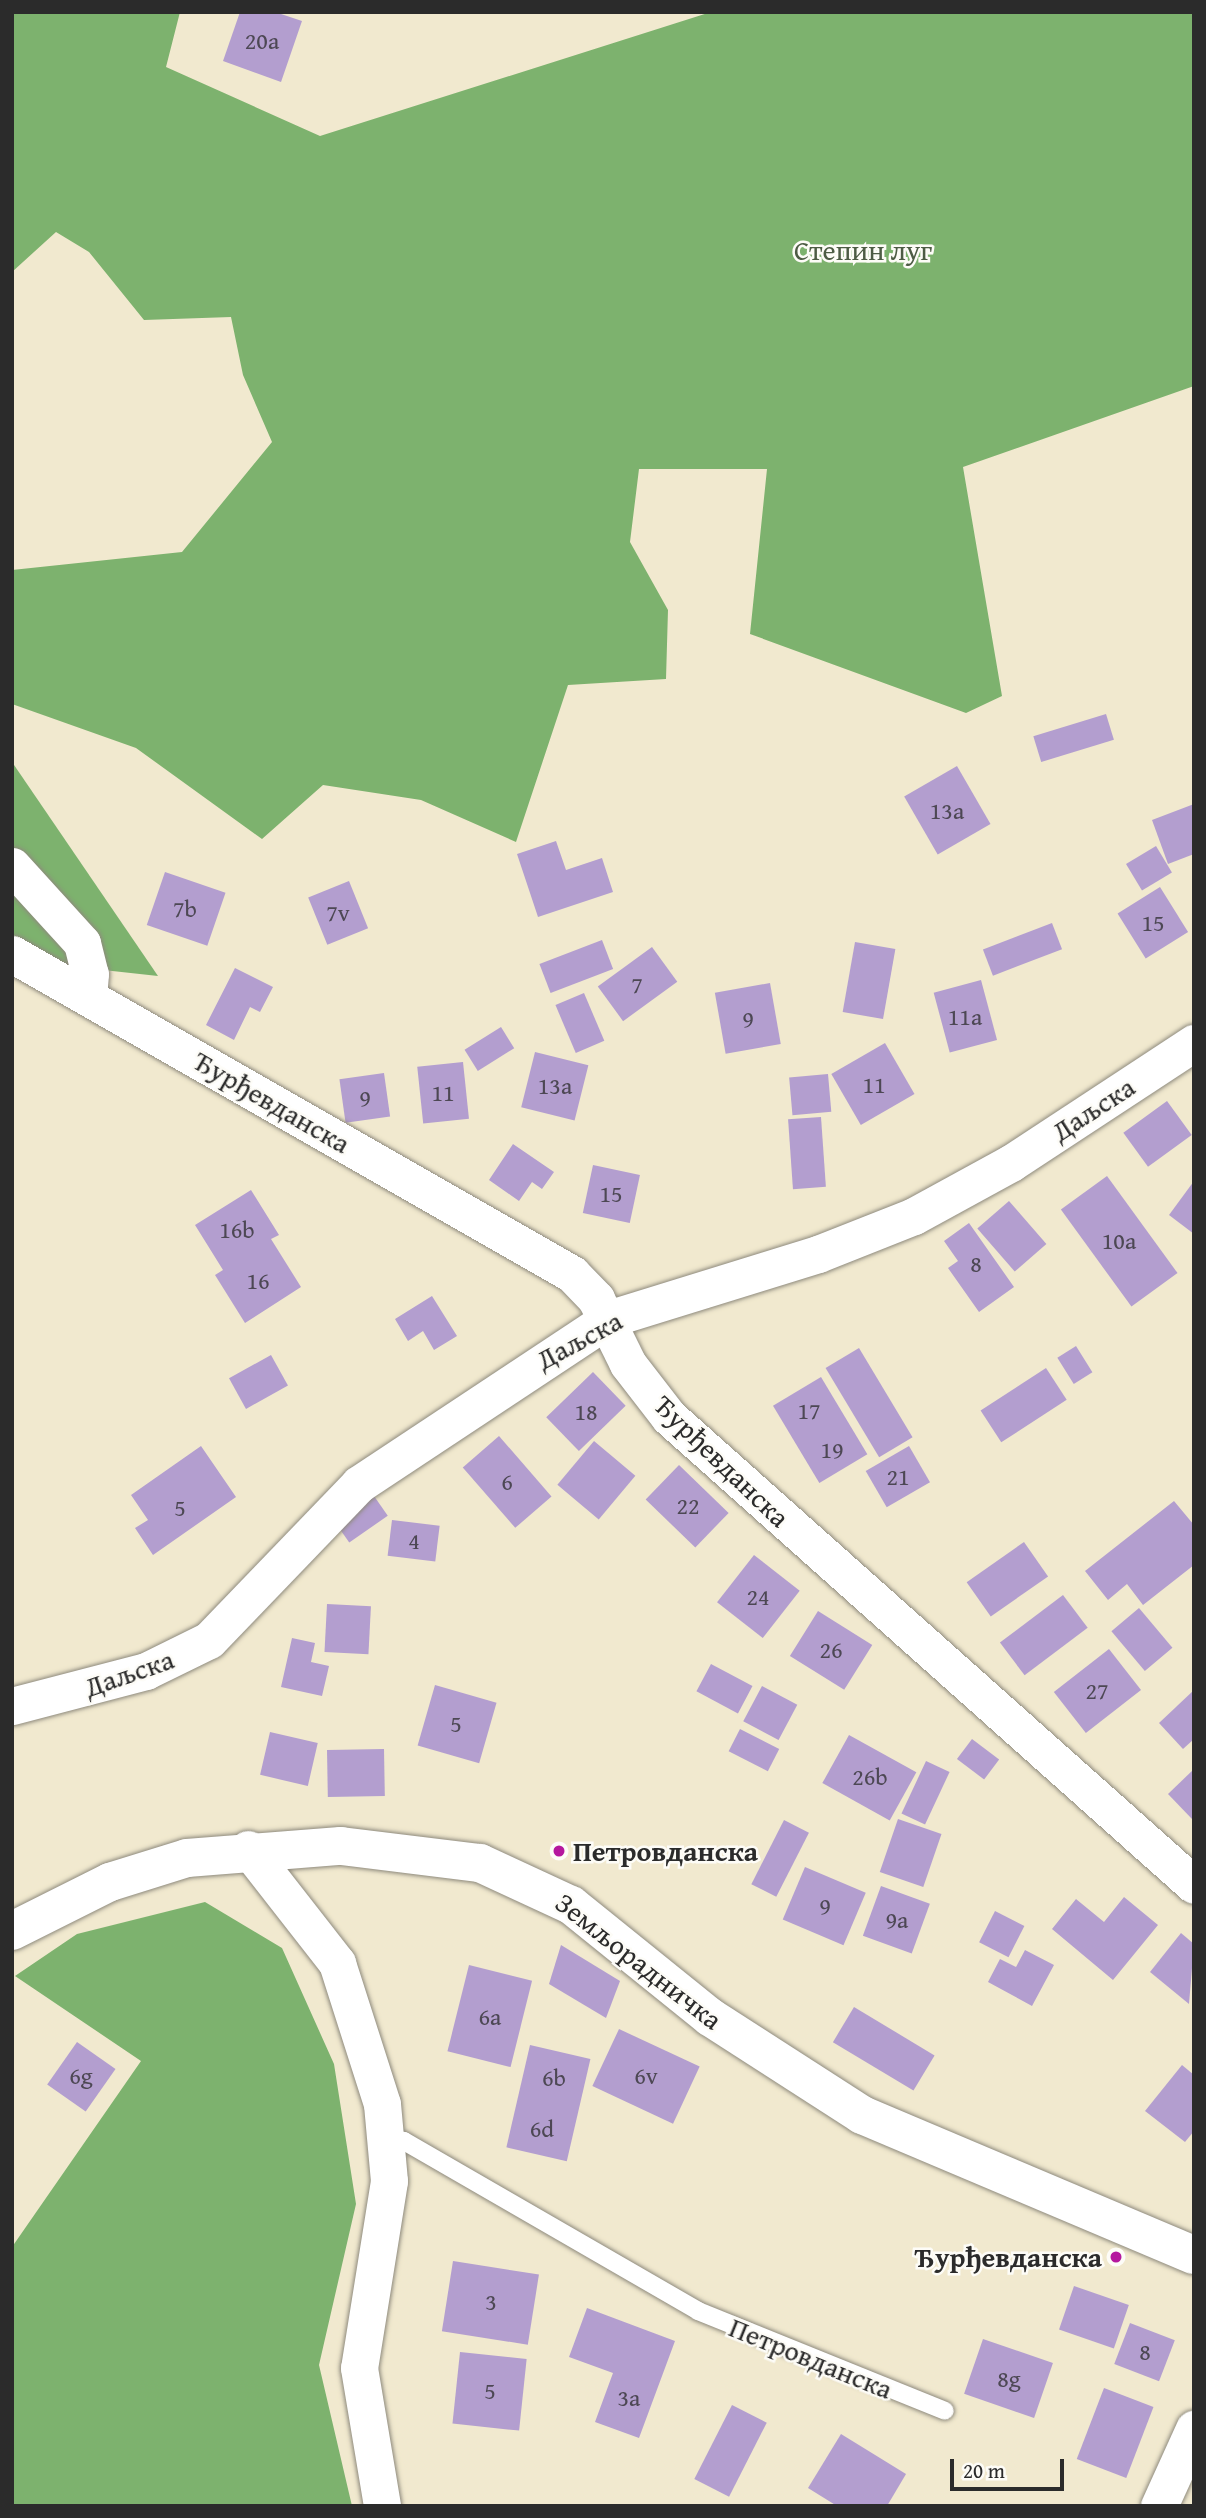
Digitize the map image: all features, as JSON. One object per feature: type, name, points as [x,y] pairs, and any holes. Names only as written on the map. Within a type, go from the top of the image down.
[{"type":"street","points":[[12,866],[82,943],[90,974],[88,997]]},
{"type":"street","name":"Ђурђевданска","points":[[12,954],[572,1274],[608,1319],[628,1364],[689,1436],[1194,1885]]},
{"type":"street","name":"Даљска","points":[[12,1706],[146,1671],[209,1640],[359,1485],[608,1319],[818,1254],[914,1216],[1011,1163],[1194,1042]]},
{"type":"street","points":[[248,1849],[337,1963],[370,2055],[386,2138],[387,2208],[359,2368],[382,2506]]},
{"type":"street","name":"Земљорадничка","points":[[12,1931],[143,1870],[248,1849],[411,1851],[513,1874],[571,1905],[710,2017],[862,2115],[1194,2255]]},
{"type":"street","points":[[1158,2506],[1194,2429]]},
{"type":"lane","name":"Петровданска","points":[[386,2138],[404,2141],[698,2311],[945,2411]]},
{"type":"green space","name":"Степин луг","points":[[12,12],[180,12],[166,67],[320,136],[711,12],[1194,12],[1194,386],[963,467],[1002,696],[966,713],[750,634],[767,469],[639,469],[630,542],[668,610],[666,679],[568,685],[516,842],[421,800],[323,785],[262,839],[136,748],[12,704],[12,570],[182,552],[272,442],[243,375],[231,317],[144,320],[89,252],[56,232],[12,272]]},
{"type":"green space","points":[[12,762],[158,976],[12,960]]},
{"type":"green space","points":[[205,1902],[282,1948],[334,2064],[356,2204],[319,2365],[352,2506],[12,2506],[12,2247],[141,2061],[15,1976],[77,1934]]},
{"type":"building","points":[[240,12],[275,12],[302,21],[281,82],[223,61]]},
{"type":"building","points":[[1106,714],[1114,740],[1041,762],[1033,736]]},
{"type":"building","points":[[957,766],[990,824],[938,855],[904,797]]},
{"type":"building","points":[[1194,804],[1194,854],[1168,864],[1152,820]]},
{"type":"building","points":[[556,841],[566,870],[602,858],[613,892],[538,917],[517,854]]},
{"type":"building","points":[[1156,846],[1172,873],[1142,891],[1126,864]]},
{"type":"building","points":[[165,872],[226,893],[207,946],[147,925]]},
{"type":"building","points":[[349,881],[368,928],[327,945],[308,897]]},
{"type":"building","points":[[1160,887],[1188,932],[1146,958],[1118,913]]},
{"type":"building","points":[[1052,923],[1062,949],[993,976],[983,950]]},
{"type":"building","points":[[602,940],[613,969],[551,993],[539,964]]},
{"type":"building","points":[[855,942],[895,949],[883,1019],[843,1012]]},
{"type":"building","points":[[652,947],[677,982],[623,1021],[598,986]]},
{"type":"building","points":[[235,968],[273,987],[260,1012],[250,1007],[234,1040],[206,1025]]},
{"type":"building","points":[[981,980],[997,1040],[950,1053],[934,993]]},
{"type":"building","points":[[770,983],[781,1044],[726,1054],[715,993]]},
{"type":"building","points":[[584,993],[604,1041],[576,1053],[555,1005]]},
{"type":"building","points":[[501,1027],[514,1048],[478,1071],[465,1050]]},
{"type":"building","points":[[885,1043],[914,1094],[861,1125],[831,1074]]},
{"type":"building","points":[[535,1052],[588,1065],[575,1121],[521,1107]]},
{"type":"building","points":[[463,1062],[469,1119],[423,1123],[417,1067]]},
{"type":"building","points":[[384,1073],[390,1117],[346,1123],[339,1079]]},
{"type":"building","points":[[828,1074],[831,1112],[792,1115],[789,1077]]},
{"type":"building","points":[[1167,1101],[1192,1135],[1148,1167],[1123,1133]]},
{"type":"building","points":[[821,1117],[826,1187],[793,1189],[788,1119]]},
{"type":"building","points":[[513,1144],[554,1172],[542,1189],[532,1182],[519,1201],[489,1180]]},
{"type":"building","points":[[593,1165],[640,1175],[630,1223],[583,1213]]},
{"type":"building","points":[[1107,1176],[1178,1273],[1131,1307],[1061,1210]]},
{"type":"building","points":[[1194,1181],[1194,1234],[1169,1215]]},
{"type":"building","points":[[251,1190],[279,1235],[271,1239],[301,1287],[245,1323],[215,1275],[223,1270],[195,1225]]},
{"type":"building","points":[[1009,1201],[1046,1244],[1015,1272],[977,1229]]},
{"type":"building","points":[[969,1223],[1014,1287],[979,1312],[948,1268],[958,1261],[944,1241]]},
{"type":"building","points":[[432,1296],[457,1336],[434,1350],[423,1331],[408,1341],[395,1319]]},
{"type":"building","points":[[1076,1346],[1092,1372],[1074,1384],[1057,1358]]},
{"type":"building","points":[[859,1348],[913,1437],[879,1457],[826,1368]]},
{"type":"building","points":[[271,1355],[288,1386],[246,1409],[229,1378]]},
{"type":"building","points":[[1046,1368],[1067,1400],[1001,1442],[981,1410]]},
{"type":"building","points":[[593,1372],[626,1406],[579,1451],[546,1417]]},
{"type":"building","points":[[821,1377],[867,1454],[819,1483],[773,1406]]},
{"type":"building","points":[[499,1436],[551,1496],[515,1528],[463,1467]]},
{"type":"building","points":[[594,1441],[635,1476],[599,1519],[557,1485]]},
{"type":"building","points":[[201,1446],[236,1497],[153,1555],[135,1528],[148,1520],[131,1495]]},
{"type":"building","points":[[909,1446],[930,1482],[887,1507],[866,1471]]},
{"type":"building","points":[[679,1465],[729,1513],[695,1547],[646,1500]]},
{"type":"building","points":[[374,1496],[388,1516],[349,1543],[335,1523]]},
{"type":"building","points":[[1174,1501],[1194,1525],[1194,1565],[1143,1605],[1127,1584],[1108,1600],[1085,1571]]},
{"type":"building","points":[[392,1520],[440,1526],[435,1562],[388,1556]]},
{"type":"building","points":[[1024,1542],[1048,1576],[991,1617],[967,1582]]},
{"type":"building","points":[[754,1555],[800,1591],[763,1638],[717,1602]]},
{"type":"building","points":[[1063,1595],[1088,1628],[1025,1675],[1000,1643]]},
{"type":"building","points":[[327,1604],[371,1606],[368,1654],[324,1652]]},
{"type":"building","points":[[1139,1608],[1172,1648],[1145,1671],[1111,1631]]},
{"type":"building","points":[[818,1611],[872,1645],[844,1690],[790,1656]]},
{"type":"building","points":[[292,1638],[315,1643],[311,1662],[329,1666],[322,1696],[281,1687]]},
{"type":"building","points":[[1109,1649],[1141,1690],[1086,1733],[1054,1692]]},
{"type":"building","points":[[711,1664],[752,1686],[738,1713],[696,1691]]},
{"type":"building","points":[[435,1685],[497,1703],[479,1763],[418,1746]]},
{"type":"building","points":[[762,1686],[797,1705],[779,1740],[743,1721]]},
{"type":"building","points":[[1194,1690],[1194,1739],[1183,1749],[1159,1723]]},
{"type":"building","points":[[740,1729],[779,1749],[768,1771],[729,1751]]},
{"type":"building","points":[[270,1732],[318,1743],[308,1786],[260,1775]]},
{"type":"building","points":[[849,1735],[916,1772],[890,1820],[822,1783]]},
{"type":"building","points":[[972,1739],[999,1759],[984,1779],[957,1759]]},
{"type":"building","points":[[384,1749],[385,1796],[328,1797],[327,1750]]},
{"type":"building","points":[[926,1761],[950,1772],[925,1825],[901,1814]]},
{"type":"building","points":[[1194,1769],[1194,1818],[1192,1819],[1168,1794]]},
{"type":"building","points":[[898,1819],[941,1834],[923,1887],[880,1872]]},
{"type":"building","points":[[784,1820],[809,1833],[776,1897],[751,1884]]},
{"type":"building","points":[[805,1867],[866,1893],[843,1945],[783,1919]]},
{"type":"building","points":[[881,1886],[930,1904],[912,1954],[863,1936]]},
{"type":"building","points":[[1124,1897],[1158,1925],[1113,1980],[1052,1929],[1076,1899],[1104,1922]]},
{"type":"building","points":[[995,1911],[1024,1926],[1009,1957],[979,1942]]},
{"type":"building","points":[[1181,1933],[1194,1944],[1189,2004],[1150,1972]]},
{"type":"building","points":[[561,1945],[620,1981],[606,2018],[549,1984]]},
{"type":"building","points":[[1025,1950],[1054,1965],[1032,2006],[988,1982],[1000,1959],[1016,1967]]},
{"type":"building","points":[[469,1965],[532,1981],[511,2067],[447,2051]]},
{"type":"building","points":[[854,2007],[935,2055],[913,2091],[833,2042]]},
{"type":"building","points":[[619,2029],[700,2067],[673,2124],[592,2086]]},
{"type":"building","points":[[77,2042],[116,2069],[86,2112],[47,2085]]},
{"type":"building","points":[[530,2045],[590,2059],[567,2161],[506,2147]]},
{"type":"building","points":[[1182,2065],[1194,2075],[1194,2131],[1185,2142],[1145,2111]]},
{"type":"building","points":[[453,2261],[539,2275],[528,2345],[442,2331]]},
{"type":"building","points":[[1074,2286],[1129,2305],[1114,2348],[1059,2329]]},
{"type":"building","points":[[587,2308],[675,2341],[639,2438],[595,2422],[613,2373],[569,2357]]},
{"type":"building","points":[[1130,2323],[1175,2340],[1159,2381],[1114,2364]]},
{"type":"building","points":[[983,2339],[1053,2363],[1034,2418],[964,2394]]},
{"type":"building","points":[[460,2352],[527,2359],[519,2431],[452,2424]]},
{"type":"building","points":[[1104,2388],[1153,2407],[1126,2478],[1077,2459]]},
{"type":"building","points":[[732,2405],[767,2423],[729,2497],[694,2479]]},
{"type":"building","points":[[841,2434],[906,2474],[887,2506],[837,2506],[808,2488]]},
{"type":"place","name":"Петровданска","points":[[559,1851]]},
{"type":"place","name":"Ђурђевданска","points":[[1116,2257]]}]
